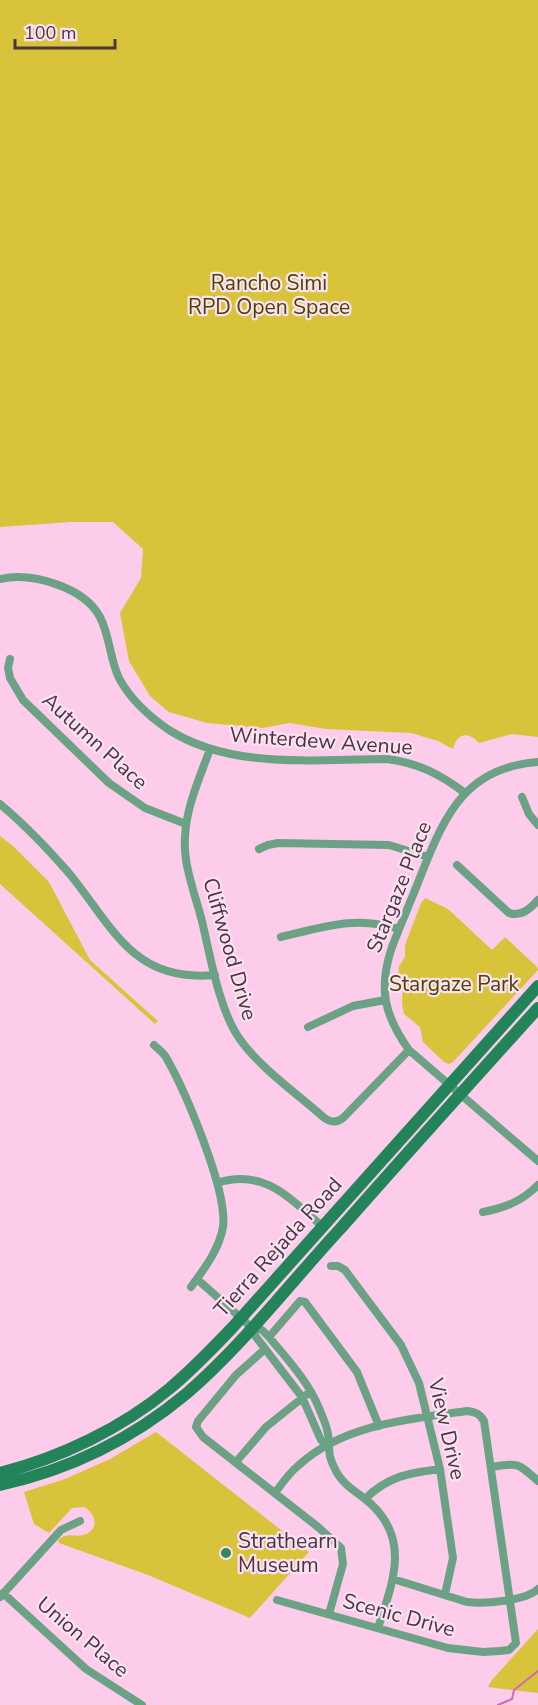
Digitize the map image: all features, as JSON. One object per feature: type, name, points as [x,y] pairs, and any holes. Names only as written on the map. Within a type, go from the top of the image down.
[{"type":"main road","name":"Tierra Rejada Road","points":[[0,1473],[36,1462],[90,1438],[137,1412],[187,1373],[241,1318],[538,986]]},
{"type":"main road","name":"Tierra Rejada Road","points":[[0,1485],[64,1466],[125,1437],[186,1394],[252,1328],[538,1008]]},
{"type":"street","name":"Winterdew Avenue","points":[[0,579],[19,576],[42,579],[82,598],[100,616],[117,675],[133,698],[151,716],[169,729],[210,749],[257,759],[404,761],[434,771],[465,793]]},
{"type":"street","name":"Autumn Place","points":[[10,659],[8,668],[10,678],[23,700],[109,783],[145,808],[186,824]]},
{"type":"street","name":"Cliffwood Drive","points":[[210,749],[184,836],[186,861],[215,975],[232,1026],[246,1047],[328,1121],[338,1121],[343,1118],[409,1050]]},
{"type":"street","name":"Stargaze Place","points":[[538,762],[494,773],[465,793],[442,823],[399,929],[388,960],[384,986],[385,1000],[393,1027],[409,1050],[538,1161]]},
{"type":"street","points":[[522,797],[529,814],[538,825]]},
{"type":"street","points":[[0,804],[56,859],[113,932],[139,957],[175,975],[195,977],[215,975]]},
{"type":"street","points":[[259,849],[278,843],[378,844],[401,848],[428,857]]},
{"type":"street","points":[[457,865],[509,913],[522,913],[530,909],[538,900]]},
{"type":"street","points":[[281,937],[352,922],[376,923],[399,929]]},
{"type":"street","points":[[308,1027],[353,1006],[385,1000]]},
{"type":"street","points":[[154,1045],[165,1056],[185,1096],[217,1182],[224,1213],[221,1235],[212,1256],[194,1283],[252,1328],[256,1337],[302,1397],[321,1440],[328,1445]]},
{"type":"street","points":[[217,1182],[249,1178],[269,1184],[283,1192],[323,1227]]},
{"type":"street","points":[[483,1212],[497,1210],[517,1202],[538,1185]]},
{"type":"street","name":"View Drive","points":[[331,1266],[338,1266],[345,1270],[401,1345],[419,1383],[440,1469],[453,1558],[445,1594]]},
{"type":"street","points":[[269,1337],[300,1301],[305,1302],[357,1372],[379,1426]]},
{"type":"street","points":[[252,1328],[262,1330],[269,1337],[311,1391],[328,1435],[330,1458],[336,1472],[380,1514],[390,1530],[396,1556],[393,1580],[378,1628]]},
{"type":"street","points":[[265,1349],[229,1382],[198,1421],[196,1427],[203,1437],[341,1548],[344,1564],[329,1614]]},
{"type":"street","points":[[236,1462],[271,1422],[311,1391]]},
{"type":"street","points":[[275,1493],[301,1462],[328,1445],[360,1431],[429,1417],[474,1412],[481,1415],[484,1421],[509,1599]]},
{"type":"street","points":[[491,1467],[513,1464],[522,1466],[538,1481]]},
{"type":"street","points":[[365,1499],[386,1482],[397,1477],[440,1469]]},
{"type":"street","points":[[2,1595],[61,1530],[80,1521]]},
{"type":"street","points":[[393,1580],[477,1604],[527,1596],[538,1589]]},
{"type":"street","name":"Union Place","points":[[2,1595],[87,1669],[142,1705]]},
{"type":"street","name":"Scenic Drive","points":[[277,1600],[456,1649],[491,1652],[509,1650],[514,1647],[516,1639],[509,1599]]},
{"type":"green space","name":"Rancho Simi RPD Open Space","points":[[0,0],[538,0],[538,737],[512,734],[479,743],[467,735],[457,740],[453,749],[438,741],[411,733],[326,729],[289,723],[263,728],[207,723],[169,712],[150,696],[129,661],[120,613],[141,578],[143,549],[113,522],[71,522],[0,527]]},
{"type":"green space","points":[[0,836],[49,882],[90,960],[158,1021],[155,1024],[0,884]]},
{"type":"green space","name":"Stargaze Park","points":[[425,898],[448,909],[492,950],[505,937],[538,970],[449,1064],[423,1042],[420,1027],[404,1014],[402,1004],[403,984],[398,975],[399,966],[405,957],[405,945]]},
{"type":"green space","points":[[156,1432],[309,1552],[250,1618],[148,1575],[59,1543],[58,1540],[64,1536],[81,1536],[92,1530],[93,1517],[84,1507],[72,1508],[49,1533],[34,1524],[24,1492],[65,1479],[110,1459]]},
{"type":"green space","points":[[538,1629],[538,1693],[488,1687],[492,1680]]},
{"type":"waterway","points":[[498,1705],[512,1699],[514,1690],[538,1671]]},
{"type":"place","name":"Strathearn Museum","points":[[226,1553]]}]
